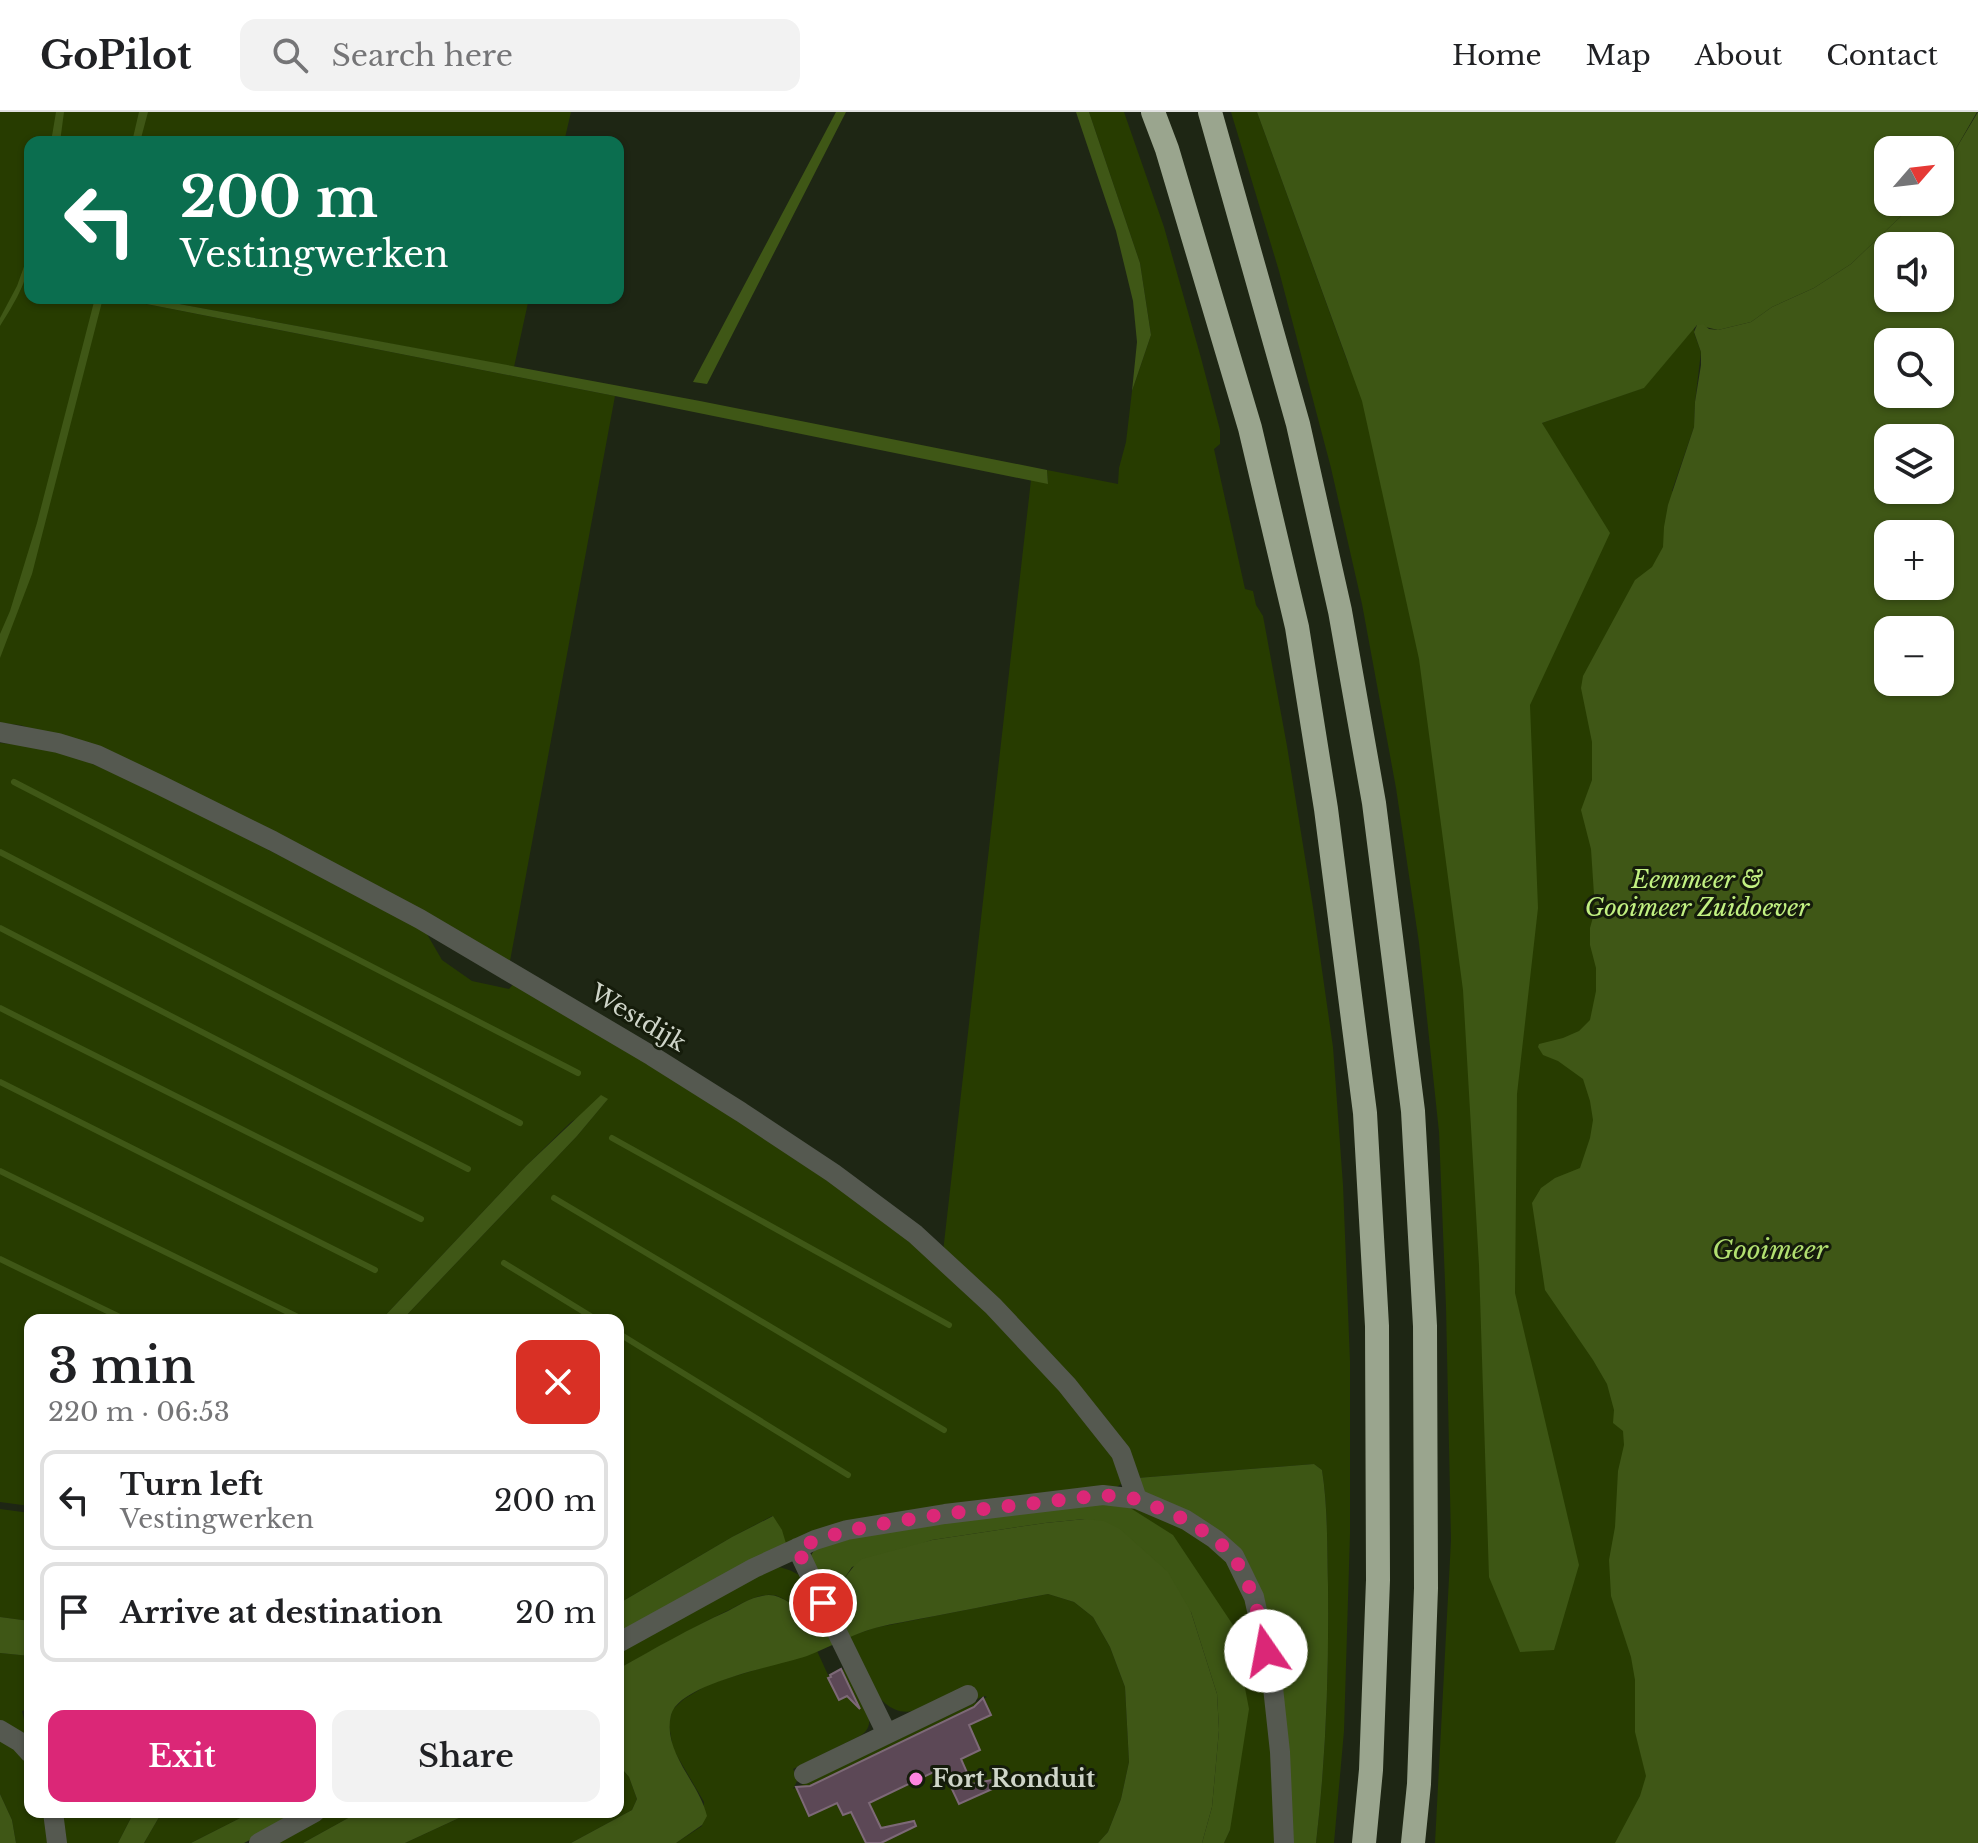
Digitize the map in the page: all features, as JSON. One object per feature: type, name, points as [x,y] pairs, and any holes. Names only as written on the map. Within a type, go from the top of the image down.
[{"type":"highway","points":[[1153,112],[1167,149],[1250,428],[1297,627],[1326,809],[1365,1113],[1377,1326],[1378,1580],[1371,1770],[1364,1843]]},
{"type":"highway","points":[[1210,112],[1298,424],[1340,611],[1374,803],[1413,1111],[1425,1326],[1426,1588],[1419,1784],[1413,1843]]},
{"type":"street","name":"Westdijk","points":[[0,732],[58,743],[97,755],[259,834],[420,919],[652,1056],[833,1173],[915,1234],[1004,1317],[1067,1385],[1121,1453],[1137,1499]]},
{"type":"street","points":[[624,1640],[754,1568],[847,1530],[945,1514],[1103,1495],[1137,1499],[1186,1520],[1215,1539],[1234,1556],[1254,1597],[1272,1678],[1280,1752],[1284,1843]]},
{"type":"street","points":[[797,1548],[823,1603]]},
{"type":"street","points":[[837,1632],[887,1734]]},
{"type":"street","points":[[804,1774],[968,1695]]},
{"type":"street","points":[[0,1730],[24,1746]]},
{"type":"street","points":[[54,1818],[57,1843]]},
{"type":"street","points":[[259,1843],[304,1818]]},
{"type":"green space","points":[[0,112],[571,112],[565,136],[24,136],[24,304],[147,304],[615,396],[510,961],[64,739],[20,725],[0,723]]},
{"type":"green space","points":[[1089,112],[1124,112],[1164,227],[1220,430],[1220,444],[1214,449],[1245,589],[1253,591],[1256,605],[1263,616],[1287,746],[1333,1047],[1343,1185],[1350,1361],[1350,1534],[1344,1731],[1334,1843],[1316,1843],[1328,1650],[1327,1528],[1322,1470],[1314,1464],[1137,1478],[943,1252],[1031,480],[1048,483],[1047,470],[1118,484],[1132,391],[1151,335],[1140,263]]},
{"type":"green space","name":"Gooimeer","points":[[1231,112],[1257,112],[1348,363],[1554,445],[1542,423],[1643,388],[1694,328],[1701,352],[1694,427],[1672,491],[1874,580],[1874,600],[1936,600],[1978,612],[1978,1843],[1435,1843],[1451,1540],[1439,1132],[1419,943],[1396,788],[1362,604],[1331,468],[1279,271]]},
{"type":"green space","points":[[179,304],[528,304],[514,367]]},
{"type":"green space","points":[[0,743],[33,746],[78,758],[133,781],[424,929],[442,960],[472,981],[509,989],[516,981],[644,1057],[917,1241],[1063,1390],[1124,1472],[1121,1484],[1114,1489],[787,1547],[772,1516],[624,1600],[624,1314],[408,1314],[577,1136],[607,1100],[571,1122],[387,1314],[24,1314],[24,1505],[0,1502]]},
{"type":"green space","points":[[1124,1504],[1181,1525],[1228,1561],[1247,1596],[1265,1679],[1278,1843],[1224,1843],[1230,1830],[1233,1625]]},
{"type":"green space","points":[[0,1509],[24,1512],[24,1620],[0,1617]]},
{"type":"green space","points":[[779,1567],[794,1572],[804,1580],[819,1605],[801,1607],[774,1595],[758,1597],[624,1666],[624,1647],[761,1570]]},
{"type":"green space","points":[[1048,1594],[1074,1602],[1093,1617],[1110,1647],[1125,1687],[1129,1762],[1121,1799],[1108,1832],[1098,1843],[676,1843],[702,1826],[704,1802],[673,1749],[669,1725],[672,1710],[684,1699],[709,1684],[817,1651],[829,1677],[846,1668],[866,1704],[869,1713],[867,1730],[793,1769],[798,1779],[793,1789],[987,1697],[977,1699],[971,1687],[913,1711],[901,1711],[889,1706],[863,1674],[846,1638],[874,1628]]},
{"type":"green space","points":[[0,1653],[24,1655],[24,1740],[0,1723]]},
{"type":"green space","points":[[0,1733],[24,1755],[24,1818],[47,1818],[48,1843],[16,1843],[12,1820],[0,1794]]},
{"type":"green space","points":[[624,1771],[637,1799],[632,1810],[624,1814]]},
{"type":"green space","points":[[64,1818],[131,1818],[118,1843],[63,1843],[60,1825]]},
{"type":"green space","points":[[159,1818],[240,1818],[191,1843],[144,1843]]},
{"type":"green space","points":[[315,1818],[348,1818],[303,1843],[267,1843]]},
{"type":"green space","points":[[459,1818],[617,1818],[571,1843],[405,1843]]},
{"type":"shaded area","points":[[1257,112],[1977,112],[1954,152],[1954,136],[1874,136],[1874,216],[1901,216],[1885,232],[1874,232],[1874,242],[1851,264],[1814,288],[1772,307],[1751,322],[1718,330],[1697,325],[1644,388],[1542,423],[1610,533],[1530,705],[1538,908],[1517,1094],[1515,1293],[1579,1565],[1554,1650],[1520,1652],[1489,1577],[1479,1265],[1463,990],[1419,659],[1362,401]]},
{"type":"shaded area","points":[[1314,1464],[1322,1470],[1327,1528],[1328,1650],[1324,1747],[1316,1843],[1289,1843],[1247,1566],[1144,1498],[1137,1478]]},
{"type":"shaded area","points":[[1102,1500],[1124,1504],[1173,1535],[1233,1625],[1249,1709],[1230,1830],[1224,1843],[1202,1843],[1212,1807],[1219,1730],[1217,1694],[1191,1612],[1085,1519],[932,1540],[852,1567],[831,1598],[811,1565],[814,1551],[833,1539]]},
{"type":"shaded area","points":[[773,1516],[782,1530],[787,1547],[624,1634],[624,1600]]},
{"type":"shaded area","points":[[240,1818],[292,1818],[244,1843],[191,1843]]},
{"type":"water","points":[[56,112],[64,112],[61,136],[52,136]]},
{"type":"water","points":[[139,112],[148,112],[142,136],[133,136]]},
{"type":"water","points":[[836,112],[846,112],[707,384],[693,382]]},
{"type":"water","points":[[1076,112],[1089,112],[1140,263],[1151,335],[1132,391],[1137,342],[1133,301],[1116,231]]},
{"type":"water","name":"Gooimeer","points":[[1978,112],[1978,1843],[1615,1843],[1640,1796],[1646,1776],[1635,1732],[1635,1680],[1631,1657],[1611,1596],[1609,1560],[1615,1527],[1618,1471],[1624,1445],[1623,1431],[1613,1423],[1614,1410],[1607,1384],[1545,1290],[1532,1203],[1541,1188],[1555,1178],[1580,1168],[1593,1120],[1583,1079],[1558,1061],[1543,1055],[1538,1047],[1539,1044],[1579,1031],[1590,1020],[1596,991],[1596,968],[1590,945],[1590,928],[1595,910],[1591,849],[1581,810],[1592,780],[1592,742],[1581,688],[1583,676],[1635,580],[1652,567],[1663,547],[1668,505],[1694,427],[1701,365],[1701,352],[1694,332],[1697,325],[1718,330],[1751,322],[1772,307],[1814,288],[1851,264],[1874,242],[1874,312],[1954,312],[1954,232],[1885,232],[1901,216],[1954,216],[1954,152]]},
{"type":"water","points":[[24,267],[24,280],[0,326],[0,318]]},
{"type":"water","points":[[93,304],[101,304],[32,574],[0,658],[0,634],[37,523]]},
{"type":"water","points":[[147,304],[179,304],[700,401],[1047,470],[1048,484]]},
{"type":"water","points":[[601,1095],[608,1099],[577,1136],[408,1314],[387,1314],[526,1166]]},
{"type":"water","points":[[1085,1519],[1104,1521],[1120,1529],[1168,1572],[1191,1612],[1217,1694],[1219,1730],[1212,1807],[1202,1843],[1098,1843],[1108,1832],[1121,1799],[1129,1762],[1125,1687],[1110,1647],[1093,1617],[1074,1602],[1048,1594],[875,1628],[807,1656],[731,1677],[692,1694],[678,1704],[671,1715],[670,1729],[676,1754],[703,1803],[707,1816],[702,1825],[676,1843],[571,1843],[617,1818],[624,1818],[637,1799],[624,1771],[624,1666],[753,1598],[770,1595],[802,1607],[820,1604],[832,1595],[862,1559],[932,1540]]},
{"type":"water","points":[[0,1617],[24,1620],[24,1655],[0,1653]]},
{"type":"water","points":[[0,1794],[12,1820],[16,1843],[0,1843]]},
{"type":"water","points":[[131,1818],[159,1818],[144,1843],[118,1843]]},
{"type":"water","points":[[348,1818],[459,1818],[405,1843],[303,1843]]},
{"type":"building","points":[[841,1669],[860,1709],[847,1696],[839,1700],[828,1678]]},
{"type":"building","points":[[983,1698],[991,1715],[969,1725],[980,1750],[961,1759],[972,1784],[1006,1777],[1008,1782],[959,1804],[942,1768],[869,1803],[881,1828],[914,1821],[916,1826],[881,1843],[866,1843],[851,1812],[843,1815],[837,1803],[809,1816],[796,1787],[810,1786],[974,1707]]},
{"type":"waterway","points":[[14,782],[578,1073]]},
{"type":"waterway","points":[[0,852],[520,1123]]},
{"type":"waterway","points":[[0,928],[468,1169]]},
{"type":"waterway","points":[[0,1008],[421,1219]]},
{"type":"waterway","points":[[0,1082],[375,1270]]},
{"type":"waterway","points":[[612,1138],[949,1325]]},
{"type":"waterway","points":[[0,1171],[292,1314]]},
{"type":"waterway","points":[[554,1198],[944,1430]]},
{"type":"waterway","points":[[0,1259],[114,1314]]},
{"type":"waterway","points":[[504,1263],[587,1314]]},
{"type":"waterway","points":[[624,1337],[848,1475]]},
{"type":"place","name":"Fort Ronduit","points":[[916,1779]]},
{"type":"route","points":[[823,1603],[797,1548],[815,1540],[847,1530],[945,1514],[1103,1495],[1137,1499],[1186,1520],[1234,1556],[1254,1597],[1266,1651]]},
{"type":"park label","name":"Eemmeer & Gooimeer Zuidoever","points":[[1697,894]]}]
